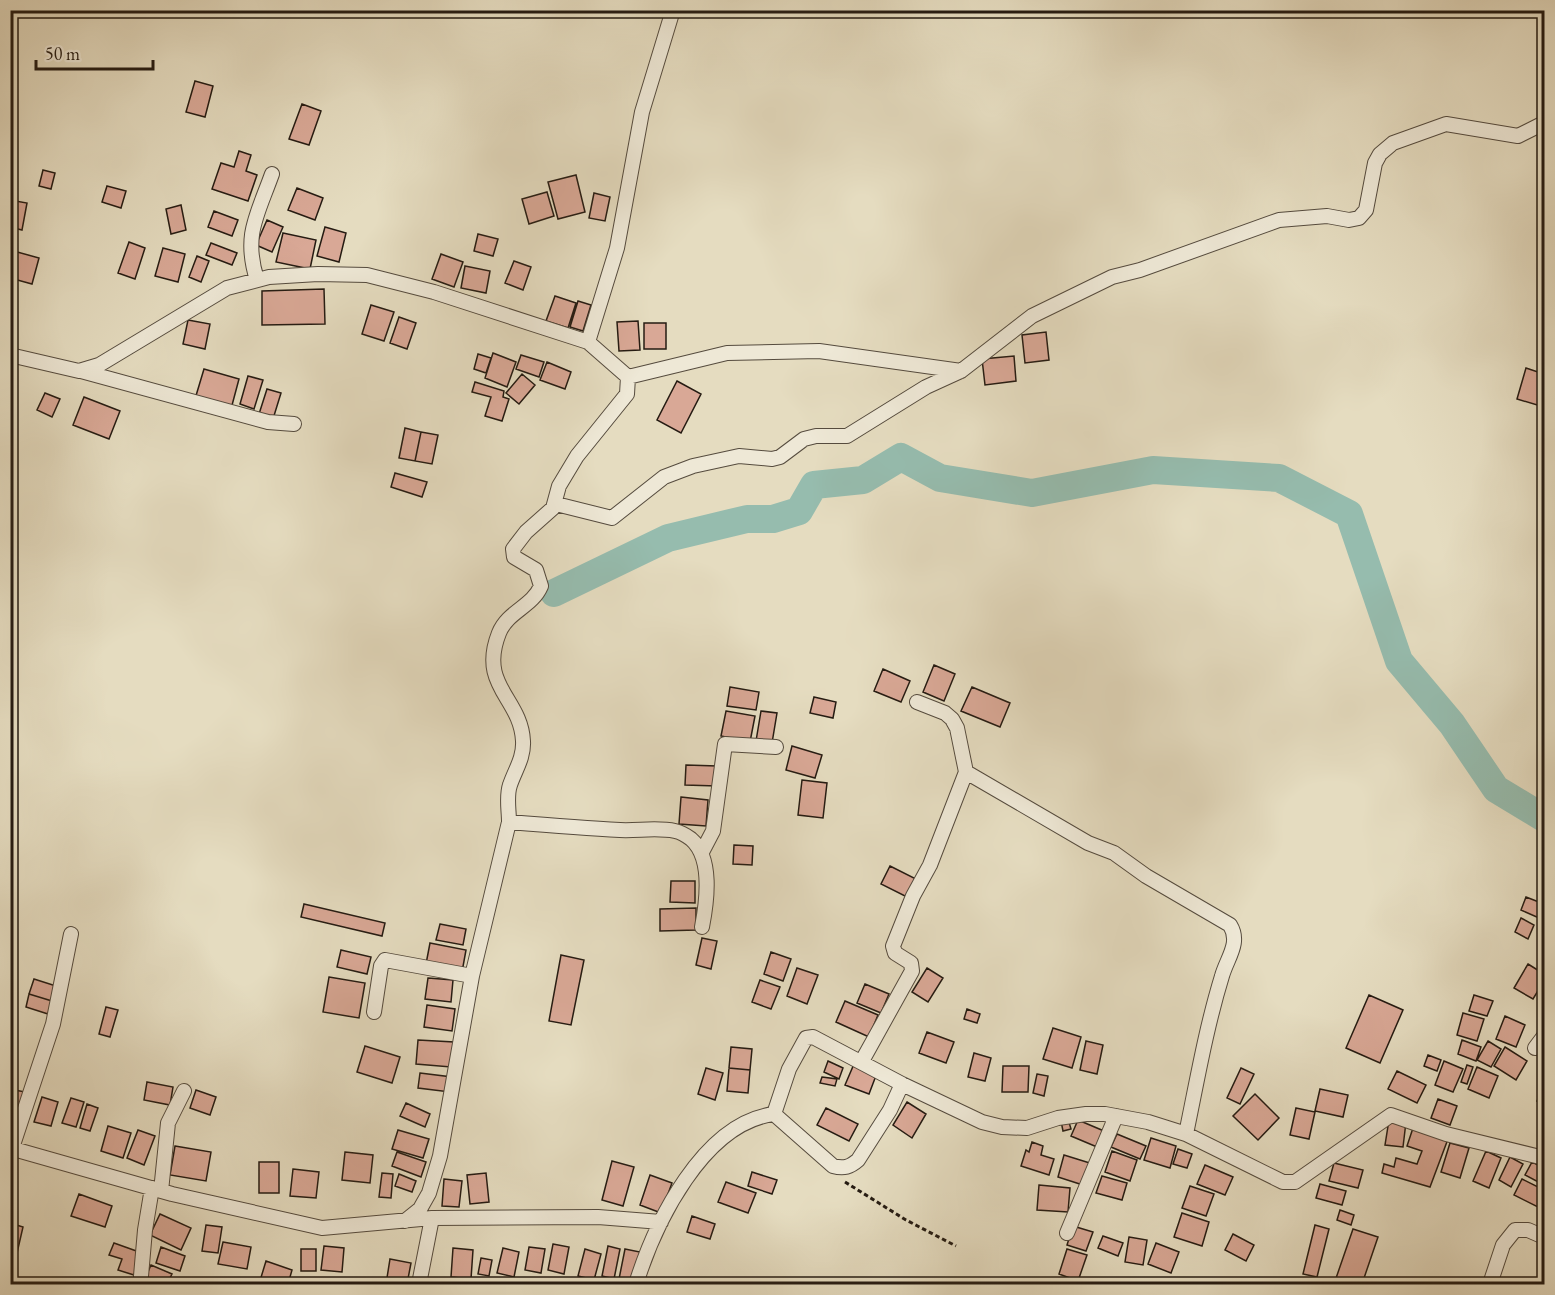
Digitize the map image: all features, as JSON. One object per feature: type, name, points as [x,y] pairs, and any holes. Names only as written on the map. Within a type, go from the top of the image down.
[{"type":"street","points":[[588,342],[617,248],[642,112],[673,10]]},
{"type":"street","points":[[556,504],[612,518],[664,477],[727,457],[780,457],[794,444],[816,436],[847,436],[926,387],[961,371],[1032,316],[1112,277],[1140,270],[1279,220],[1327,216],[1359,218],[1369,202],[1376,163],[1380,154],[1393,143],[1446,124],[1518,136],[1545,123]]},
{"type":"street","points":[[257,280],[250,257],[250,236],[272,174]]},
{"type":"street","points":[[80,371],[99,365],[227,288],[257,280],[308,275],[367,275],[434,292],[588,342],[628,377],[629,386],[621,404],[577,456],[560,486],[556,504],[521,537],[513,549],[514,557],[536,570],[541,586],[532,601],[509,616],[499,633],[493,656],[494,676],[521,728],[523,742],[521,759],[508,793],[509,822],[472,976],[440,1156],[429,1193],[420,1209],[403,1222]]},
{"type":"street","points":[[628,377],[727,353],[819,351],[961,371]]},
{"type":"street","points":[[10,355],[80,371],[268,422],[294,424]]},
{"type":"street","points":[[862,1061],[912,971],[911,963],[893,949],[895,938],[930,865],[966,772],[957,728],[952,719],[945,713],[917,702]]},
{"type":"street","points":[[702,852],[710,840],[714,824],[725,744],[776,747]]},
{"type":"street","points":[[966,772],[1088,843],[1114,853],[1156,882],[1230,925],[1235,933],[1235,942],[1218,990],[1186,1134]]},
{"type":"street","points":[[509,822],[573,828],[676,831],[690,838],[702,852],[706,888],[702,927]]},
{"type":"street","points":[[71,934],[53,1024],[11,1148],[157,1190],[322,1228],[432,1218],[598,1216],[661,1222]]},
{"type":"street","points":[[374,1012],[381,966],[385,960],[472,976]]},
{"type":"street","points":[[1535,1048],[1545,1036]]},
{"type":"street","points":[[774,1114],[789,1069],[806,1038],[813,1038],[982,1122],[1009,1129],[1027,1128],[1058,1118],[1086,1114],[1116,1116],[1186,1134],[1283,1182],[1295,1182],[1391,1115],[1446,1134],[1545,1158]]},
{"type":"street","points":[[636,1284],[661,1222],[683,1183],[704,1156],[732,1131],[755,1116],[774,1114],[833,1166],[841,1169],[852,1166],[890,1110],[902,1084]]},
{"type":"street","points":[[141,1276],[146,1222],[157,1190],[168,1123],[184,1091]]},
{"type":"street","points":[[1067,1233],[1116,1116]]},
{"type":"street","points":[[419,1284],[432,1218]]},
{"type":"street","points":[[1490,1284],[1503,1245],[1515,1230],[1528,1230],[1545,1238]]},
{"type":"path","points":[[833,1166],[845,1183],[906,1220],[956,1246]]},
{"type":"building","points":[[195,81],[213,86],[205,117],[186,112]]},
{"type":"building","points":[[302,104],[321,111],[309,145],[289,139]]},
{"type":"building","points":[[239,151],[251,155],[246,171],[257,175],[248,201],[212,189],[221,163],[234,167]]},
{"type":"building","points":[[43,170],[55,173],[51,189],[39,186]]},
{"type":"building","points":[[576,175],[585,212],[558,219],[548,182]]},
{"type":"building","points":[[107,186],[126,191],[121,208],[102,202]]},
{"type":"building","points":[[297,188],[323,198],[315,220],[288,210]]},
{"type":"building","points":[[547,192],[554,216],[529,224],[522,199]]},
{"type":"building","points":[[594,193],[610,197],[605,221],[589,218]]},
{"type":"building","points":[[10,200],[27,203],[22,230],[10,227]]},
{"type":"building","points":[[181,205],[186,230],[171,234],[166,209]]},
{"type":"building","points":[[214,211],[238,220],[232,236],[208,227]]},
{"type":"building","points":[[267,220],[283,227],[272,252],[256,245]]},
{"type":"building","points":[[325,227],[346,233],[339,262],[317,256]]},
{"type":"building","points":[[283,233],[316,240],[310,269],[276,262]]},
{"type":"building","points":[[478,234],[498,239],[493,256],[474,251]]},
{"type":"building","points":[[129,242],[145,248],[135,279],[118,273]]},
{"type":"building","points":[[211,243],[237,253],[232,265],[206,255]]},
{"type":"building","points":[[163,248],[185,254],[178,282],[155,276]]},
{"type":"building","points":[[10,250],[39,258],[32,284],[10,278]]},
{"type":"building","points":[[441,254],[463,262],[454,287],[432,279]]},
{"type":"building","points":[[197,256],[209,261],[201,282],[189,277]]},
{"type":"building","points":[[514,261],[531,267],[523,290],[505,283]]},
{"type":"building","points":[[465,266],[490,271],[486,293],[461,288]]},
{"type":"building","points":[[324,289],[325,324],[262,325],[262,291]]},
{"type":"building","points":[[555,296],[576,303],[568,328],[546,321]]},
{"type":"building","points":[[578,301],[591,305],[583,331],[570,327]]},
{"type":"building","points":[[371,305],[394,312],[384,341],[362,334]]},
{"type":"building","points":[[399,317],[416,323],[407,349],[390,343]]},
{"type":"building","points":[[188,320],[210,324],[205,349],[183,344]]},
{"type":"building","points":[[638,321],[640,350],[619,351],[617,322]]},
{"type":"building","points":[[644,323],[666,323],[666,349],[644,349]]},
{"type":"building","points":[[1046,332],[1049,360],[1025,363],[1022,335]]},
{"type":"building","points":[[493,353],[516,362],[507,387],[485,378]]},
{"type":"building","points":[[478,354],[491,358],[486,373],[474,369]]},
{"type":"building","points":[[521,355],[544,362],[539,377],[516,369]]},
{"type":"building","points":[[1014,356],[1016,381],[985,385],[982,359]]},
{"type":"building","points":[[547,362],[571,372],[565,389],[540,380]]},
{"type":"building","points":[[1526,368],[1544,374],[1544,407],[1517,399]]},
{"type":"building","points":[[204,369],[239,379],[231,409],[195,399]]},
{"type":"building","points":[[522,374],[535,385],[519,404],[506,393]]},
{"type":"building","points":[[248,376],[263,380],[254,409],[240,404]]},
{"type":"building","points":[[677,381],[701,394],[681,433],[657,420]]},
{"type":"building","points":[[475,382],[504,391],[503,397],[509,399],[502,421],[485,416],[491,397],[472,392]]},
{"type":"building","points":[[267,389],[281,393],[273,419],[259,414]]},
{"type":"building","points":[[45,393],[60,399],[52,417],[37,410]]},
{"type":"building","points":[[84,397],[120,411],[109,439],[73,425]]},
{"type":"building","points":[[405,428],[421,432],[415,461],[399,458]]},
{"type":"building","points":[[421,432],[438,435],[432,464],[415,461]]},
{"type":"building","points":[[395,473],[427,482],[422,497],[391,487]]},
{"type":"building","points":[[934,665],[955,674],[944,701],[923,692]]},
{"type":"building","points":[[883,669],[910,681],[901,702],[874,691]]},
{"type":"building","points":[[730,687],[759,692],[756,710],[727,706]]},
{"type":"building","points":[[972,687],[1010,703],[1000,727],[961,711]]},
{"type":"building","points":[[814,697],[836,702],[833,718],[810,713]]},
{"type":"building","points":[[726,711],[755,716],[750,742],[721,736]]},
{"type":"building","points":[[761,711],[777,713],[772,743],[756,741]]},
{"type":"building","points":[[792,746],[822,755],[815,778],[786,770]]},
{"type":"building","points":[[686,765],[717,766],[717,786],[685,785]]},
{"type":"building","points":[[802,780],[827,783],[823,818],[798,815]]},
{"type":"building","points":[[681,797],[708,800],[706,826],[679,824]]},
{"type":"building","points":[[734,845],[753,846],[752,865],[733,864]]},
{"type":"building","points":[[890,866],[916,879],[907,897],[881,884]]},
{"type":"building","points":[[671,881],[695,881],[695,903],[670,902]]},
{"type":"building","points":[[1526,897],[1544,904],[1539,918],[1521,910]]},
{"type":"building","points":[[304,904],[385,923],[382,936],[301,917]]},
{"type":"building","points":[[696,908],[696,930],[660,931],[660,909]]},
{"type":"building","points":[[1521,918],[1534,925],[1528,939],[1515,932]]},
{"type":"building","points":[[440,924],[466,929],[463,945],[436,940]]},
{"type":"building","points":[[702,938],[717,941],[711,969],[696,965]]},
{"type":"building","points":[[430,943],[466,950],[462,972],[426,964]]},
{"type":"building","points":[[341,950],[371,957],[367,974],[337,967]]},
{"type":"building","points":[[771,952],[791,959],[783,981],[764,974]]},
{"type":"building","points":[[561,955],[584,960],[571,1025],[549,1021]]},
{"type":"building","points":[[1528,964],[1544,974],[1544,981],[1533,999],[1514,988]]},
{"type":"building","points":[[797,968],[818,975],[807,1004],[787,996]]},
{"type":"building","points":[[927,968],[943,978],[928,1002],[912,992]]},
{"type":"building","points":[[329,977],[365,983],[359,1018],[323,1012]]},
{"type":"building","points":[[428,978],[453,980],[451,1002],[425,999]]},
{"type":"building","points":[[34,979],[56,986],[52,1001],[29,994]]},
{"type":"building","points":[[760,980],[780,987],[771,1009],[752,1002]]},
{"type":"building","points":[[865,984],[889,994],[881,1013],[857,1003]]},
{"type":"building","points":[[29,994],[52,1001],[48,1014],[26,1007]]},
{"type":"building","points":[[1369,995],[1403,1010],[1380,1063],[1346,1048]]},
{"type":"building","points":[[1474,995],[1493,1001],[1487,1016],[1469,1011]]},
{"type":"building","points":[[845,1001],[878,1015],[869,1037],[836,1022]]},
{"type":"building","points":[[427,1005],[455,1009],[452,1031],[424,1027]]},
{"type":"building","points":[[106,1007],[118,1010],[110,1037],[99,1034]]},
{"type":"building","points":[[967,1009],[980,1014],[977,1023],[964,1019]]},
{"type":"building","points":[[1463,1013],[1484,1019],[1477,1041],[1457,1035]]},
{"type":"building","points":[[1505,1016],[1525,1025],[1516,1047],[1496,1039]]},
{"type":"building","points":[[1053,1028],[1081,1037],[1072,1068],[1043,1059]]},
{"type":"building","points":[[927,1032],[954,1042],[946,1063],[919,1053]]},
{"type":"building","points":[[418,1040],[454,1042],[451,1067],[416,1064]]},
{"type":"building","points":[[1462,1040],[1481,1047],[1476,1061],[1458,1054]]},
{"type":"building","points":[[1086,1041],[1103,1045],[1097,1074],[1080,1070]]},
{"type":"building","points":[[1488,1041],[1501,1049],[1491,1067],[1477,1060]]},
{"type":"building","points":[[365,1046],[400,1057],[392,1083],[357,1072]]},
{"type":"building","points":[[731,1047],[752,1049],[750,1070],[729,1068]]},
{"type":"building","points":[[1505,1047],[1527,1061],[1516,1080],[1494,1066]]},
{"type":"building","points":[[974,1053],[991,1058],[985,1081],[968,1077]]},
{"type":"building","points":[[1428,1055],[1441,1060],[1437,1071],[1424,1066]]},
{"type":"building","points":[[828,1061],[843,1068],[839,1079],[824,1072]]},
{"type":"building","points":[[1444,1061],[1463,1069],[1453,1092],[1435,1085]]},
{"type":"building","points":[[854,1064],[877,1073],[869,1094],[845,1085]]},
{"type":"building","points":[[1467,1065],[1473,1067],[1467,1084],[1461,1082]]},
{"type":"building","points":[[1003,1066],[1029,1066],[1028,1092],[1002,1092]]},
{"type":"building","points":[[1477,1067],[1498,1076],[1489,1098],[1468,1089]]},
{"type":"building","points":[[706,1068],[723,1073],[715,1100],[698,1094]]},
{"type":"building","points":[[729,1068],[750,1070],[748,1093],[727,1091]]},
{"type":"building","points":[[1241,1068],[1254,1074],[1240,1104],[1227,1098]]},
{"type":"building","points":[[1397,1071],[1426,1085],[1417,1103],[1388,1089]]},
{"type":"building","points":[[420,1073],[452,1077],[450,1092],[418,1088]]},
{"type":"building","points":[[1037,1074],[1048,1076],[1044,1096],[1033,1093]]},
{"type":"building","points":[[822,1077],[837,1079],[835,1086],[820,1083]]},
{"type":"building","points":[[147,1082],[173,1087],[170,1105],[144,1100]]},
{"type":"building","points":[[1544,1085],[1544,1104],[1537,1101]]},
{"type":"building","points":[[10,1088],[15,1090],[10,1107]]},
{"type":"building","points":[[1320,1089],[1348,1095],[1343,1117],[1315,1111]]},
{"type":"building","points":[[15,1090],[25,1092],[18,1117],[10,1115]]},
{"type":"building","points":[[196,1090],[216,1097],[210,1115],[190,1108]]},
{"type":"building","points":[[1255,1094],[1279,1118],[1258,1140],[1233,1116]]},
{"type":"building","points":[[42,1097],[58,1102],[51,1126],[34,1122]]},
{"type":"building","points":[[71,1098],[84,1102],[76,1127],[62,1123]]},
{"type":"building","points":[[1438,1099],[1457,1106],[1450,1125],[1431,1118]]},
{"type":"building","points":[[907,1102],[926,1114],[912,1138],[893,1125]]},
{"type":"building","points":[[406,1103],[430,1114],[425,1127],[400,1116]]},
{"type":"building","points":[[87,1104],[98,1108],[90,1131],[80,1128]]},
{"type":"building","points":[[826,1108],[858,1124],[849,1141],[817,1125]]},
{"type":"building","points":[[1296,1108],[1315,1112],[1309,1139],[1290,1135]]},
{"type":"building","points":[[1068,1119],[1071,1129],[1063,1131],[1061,1121]]},
{"type":"building","points":[[1078,1120],[1104,1131],[1097,1147],[1071,1136]]},
{"type":"building","points":[[1389,1120],[1406,1122],[1403,1147],[1385,1145]]},
{"type":"building","points":[[108,1126],[131,1133],[123,1158],[101,1151]]},
{"type":"building","points":[[1413,1128],[1448,1139],[1430,1187],[1382,1173],[1384,1164],[1394,1167],[1396,1158],[1417,1164],[1422,1151],[1407,1146]]},
{"type":"building","points":[[138,1130],[155,1136],[144,1165],[127,1158]]},
{"type":"building","points":[[398,1130],[429,1139],[423,1158],[392,1149]]},
{"type":"building","points":[[1117,1134],[1146,1146],[1140,1159],[1111,1147]]},
{"type":"building","points":[[1151,1138],[1176,1146],[1170,1168],[1144,1160]]},
{"type":"building","points":[[1032,1142],[1043,1146],[1041,1155],[1054,1159],[1049,1175],[1021,1166],[1026,1150],[1029,1152]]},
{"type":"building","points":[[1450,1143],[1469,1148],[1460,1178],[1441,1172]]},
{"type":"building","points":[[175,1146],[211,1152],[206,1181],[170,1175]]},
{"type":"building","points":[[1178,1149],[1192,1154],[1187,1168],[1173,1164]]},
{"type":"building","points":[[1112,1151],[1137,1160],[1130,1181],[1105,1172]]},
{"type":"building","points":[[1486,1151],[1501,1158],[1489,1188],[1473,1181]]},
{"type":"building","points":[[345,1152],[373,1155],[370,1183],[342,1180]]},
{"type":"building","points":[[397,1152],[426,1162],[421,1177],[392,1166]]},
{"type":"building","points":[[1064,1155],[1093,1164],[1086,1186],[1058,1177]]},
{"type":"building","points":[[1510,1157],[1523,1164],[1511,1187],[1499,1180]]},
{"type":"building","points":[[612,1161],[634,1167],[623,1206],[602,1200]]},
{"type":"building","points":[[259,1162],[279,1162],[279,1193],[259,1193]]},
{"type":"building","points":[[1532,1162],[1544,1168],[1544,1185],[1525,1175]]},
{"type":"building","points":[[1334,1163],[1363,1170],[1358,1188],[1329,1181]]},
{"type":"building","points":[[1205,1165],[1233,1177],[1225,1195],[1197,1184]]},
{"type":"building","points":[[293,1169],[319,1172],[316,1198],[290,1196]]},
{"type":"building","points":[[752,1172],[777,1180],[772,1194],[748,1186]]},
{"type":"building","points":[[382,1173],[393,1174],[391,1198],[379,1197]]},
{"type":"building","points":[[486,1173],[489,1202],[470,1204],[467,1175]]},
{"type":"building","points":[[399,1174],[416,1181],[412,1192],[395,1186]]},
{"type":"building","points":[[650,1175],[672,1183],[661,1213],[640,1205]]},
{"type":"building","points":[[1102,1176],[1127,1183],[1122,1200],[1096,1193]]},
{"type":"building","points":[[444,1179],[462,1181],[459,1207],[442,1206]]},
{"type":"building","points":[[1522,1179],[1544,1190],[1544,1210],[1514,1195]]},
{"type":"building","points":[[726,1182],[756,1193],[748,1213],[718,1202]]},
{"type":"building","points":[[1320,1184],[1346,1191],[1342,1205],[1316,1198]]},
{"type":"building","points":[[1039,1185],[1070,1188],[1068,1212],[1037,1210]]},
{"type":"building","points":[[1190,1186],[1214,1194],[1206,1216],[1182,1208]]},
{"type":"building","points":[[79,1194],[112,1206],[105,1227],[71,1216]]},
{"type":"building","points":[[1340,1210],[1354,1215],[1351,1225],[1337,1220]]},
{"type":"building","points":[[1182,1213],[1209,1222],[1202,1246],[1174,1237]]},
{"type":"building","points":[[160,1214],[191,1228],[181,1250],[150,1235]]},
{"type":"building","points":[[692,1216],[715,1224],[710,1239],[687,1232]]},
{"type":"building","points":[[10,1223],[23,1227],[17,1253],[10,1251]]},
{"type":"building","points":[[206,1225],[222,1227],[218,1253],[202,1251]]},
{"type":"building","points":[[1315,1225],[1329,1229],[1317,1277],[1303,1274]]},
{"type":"building","points":[[1073,1226],[1093,1232],[1086,1251],[1067,1245]]},
{"type":"building","points":[[1353,1229],[1378,1237],[1362,1284],[1334,1284]]},
{"type":"building","points":[[1233,1234],[1254,1245],[1246,1261],[1225,1250]]},
{"type":"building","points":[[1103,1236],[1123,1243],[1118,1256],[1098,1248]]},
{"type":"building","points":[[1129,1237],[1147,1240],[1143,1265],[1125,1262]]},
{"type":"building","points":[[223,1242],[251,1247],[247,1269],[218,1264]]},
{"type":"building","points":[[114,1243],[142,1253],[134,1275],[118,1270],[122,1259],[109,1255]]},
{"type":"building","points":[[1156,1243],[1179,1252],[1171,1273],[1148,1264]]},
{"type":"building","points":[[553,1244],[569,1247],[564,1274],[548,1270]]},
{"type":"building","points":[[324,1246],[344,1248],[342,1272],[321,1270]]},
{"type":"building","points":[[608,1246],[620,1249],[614,1279],[602,1276]]},
{"type":"building","points":[[161,1247],[185,1256],[180,1271],[156,1263]]},
{"type":"building","points":[[529,1247],[545,1249],[541,1273],[525,1270]]},
{"type":"building","points":[[453,1248],[473,1250],[471,1279],[451,1277]]},
{"type":"building","points":[[503,1248],[519,1252],[514,1277],[497,1273]]},
{"type":"building","points":[[301,1249],[316,1249],[316,1271],[301,1271]]},
{"type":"building","points":[[585,1249],[601,1254],[594,1280],[578,1276]]},
{"type":"building","points":[[625,1249],[640,1252],[634,1283],[619,1279]]},
{"type":"building","points":[[1067,1249],[1087,1255],[1078,1281],[1059,1274]]},
{"type":"building","points":[[481,1258],[492,1260],[489,1276],[478,1274]]},
{"type":"building","points":[[390,1259],[411,1263],[407,1284],[386,1284]]},
{"type":"building","points":[[266,1261],[292,1270],[288,1284],[259,1284]]},
{"type":"building","points":[[151,1265],[172,1274],[167,1284],[153,1284],[144,1281]]},
{"type":"waterway","points":[[554,593],[668,538],[747,519],[773,519],[799,511],[814,485],[863,480],[901,457],[940,478],[1032,493],[1153,470],[1279,478],[1349,514],[1399,661],[1452,724],[1496,789],[1544,818]]}]
